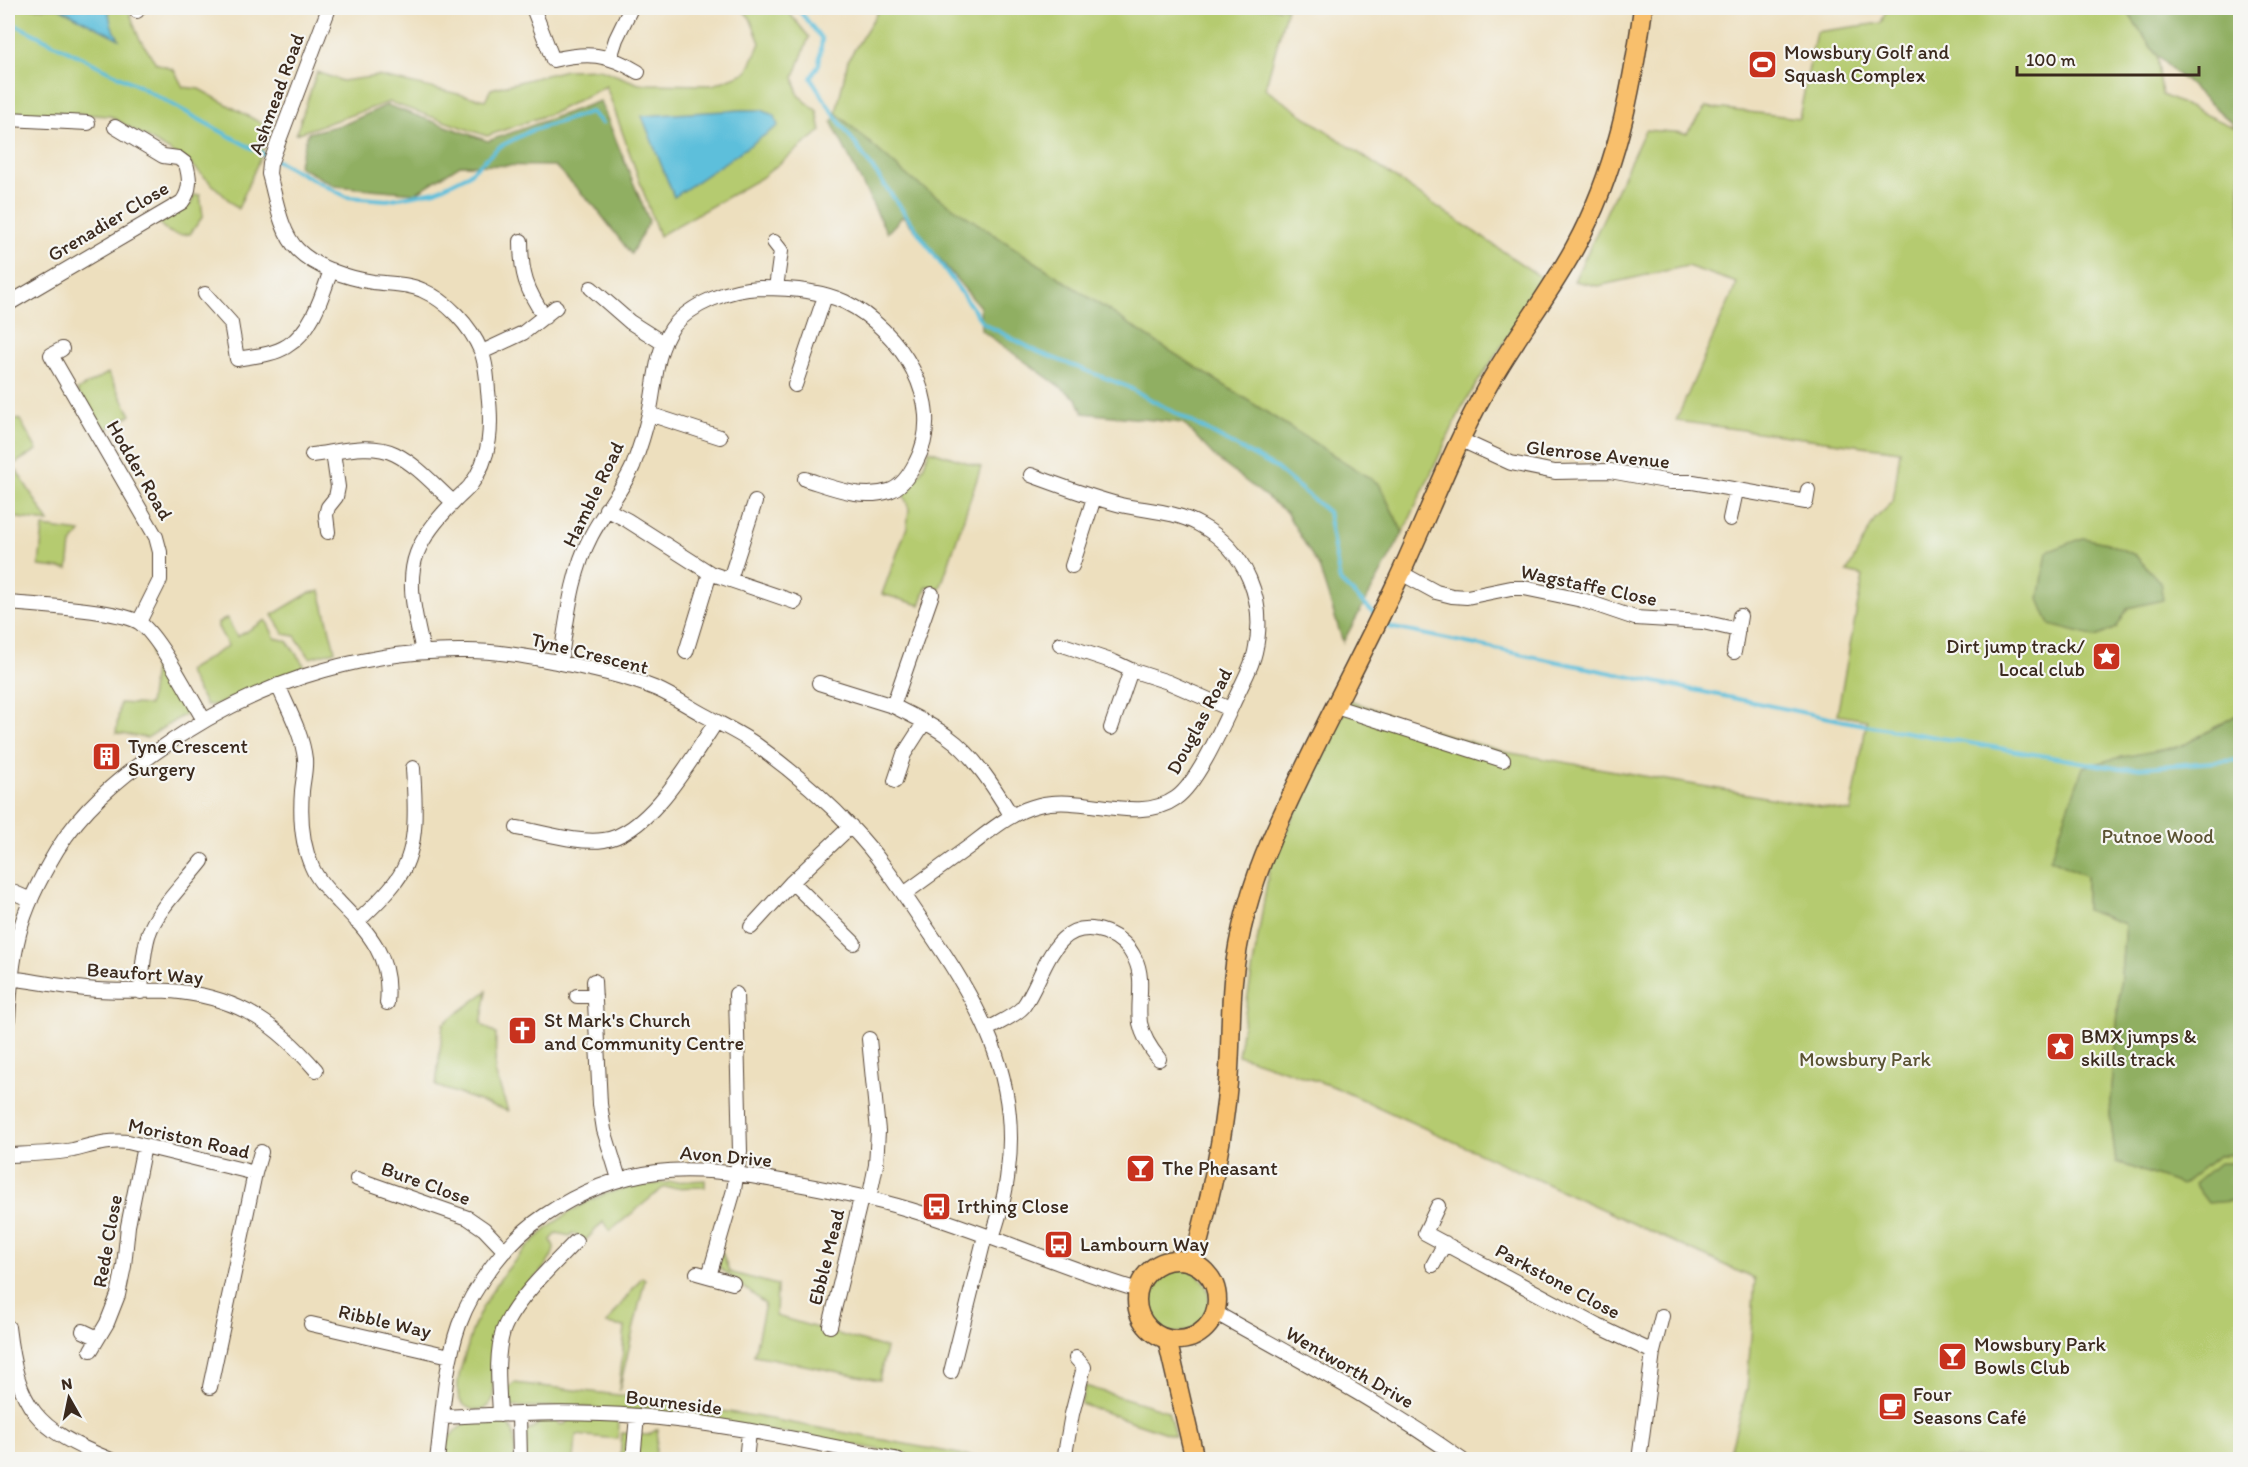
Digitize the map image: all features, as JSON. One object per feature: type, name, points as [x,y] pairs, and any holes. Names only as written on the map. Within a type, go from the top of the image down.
[{"type":"main road","points":[[1193,1262],[1223,1125],[1234,977],[1239,941],[1250,898],[1271,839],[1376,626],[1485,391],[1575,247],[1597,201],[1612,163],[1623,124],[1643,8]]},
{"type":"main road","points":[[1176,1259],[1193,1262],[1210,1275],[1216,1287],[1218,1300],[1216,1313],[1210,1324],[1191,1338],[1167,1339],[1146,1326],[1137,1302],[1138,1290],[1147,1273],[1163,1262],[1176,1259]]},
{"type":"main road","points":[[1167,1339],[1195,1460]]},
{"type":"street","name":"Ashmead Road","points":[[330,8],[272,159],[269,174],[287,235],[298,250],[312,261],[331,270],[370,281],[421,290],[443,303],[473,335],[482,352]]},
{"type":"street","points":[[533,8],[553,60],[573,55],[592,54],[610,58],[638,72]]},
{"type":"street","points":[[610,58],[616,39],[631,8]]},
{"type":"street","points":[[8,119],[88,123]]},
{"type":"street","name":"Grenadier Close","points":[[10,299],[182,201],[188,194],[189,176],[186,165],[178,158],[163,156],[115,127]]},
{"type":"street","points":[[520,241],[520,263],[524,281],[545,317]]},
{"type":"street","points":[[776,288],[783,249]]},
{"type":"street","points":[[206,294],[231,323],[237,359],[267,354],[287,347],[301,334],[322,296],[331,270]]},
{"type":"street","points":[[591,288],[630,322],[663,343]]},
{"type":"street","name":"Hamble Road","points":[[560,663],[570,603],[589,538],[632,468],[649,414],[656,363],[663,343],[674,326],[691,311],[731,292],[754,288],[776,288],[825,296],[843,301],[863,313],[900,348],[913,369],[925,406],[925,444],[913,469],[902,483],[887,492],[869,494],[852,493],[805,479]]},
{"type":"street","points":[[795,385],[825,296]]},
{"type":"street","points":[[423,652],[412,592],[416,554],[426,536],[469,486],[482,465],[489,445],[492,421],[482,352],[523,333],[556,307]]},
{"type":"street","name":"Hodder Road","points":[[62,349],[51,355],[156,537],[159,549],[160,580],[139,622]]},
{"type":"street","points":[[649,414],[720,437]]},
{"type":"street","name":"Glenrose Avenue","points":[[1461,440],[1511,463],[1555,472],[1610,471],[1671,482],[1693,482],[1806,502],[1808,490]]},
{"type":"street","points":[[312,455],[369,449],[379,449],[395,454],[453,502]]},
{"type":"street","points":[[327,532],[326,515],[328,507],[336,497],[338,487],[333,452]]},
{"type":"street","name":"Douglas Road","points":[[904,894],[1011,816],[1036,805],[1073,802],[1135,810],[1155,808],[1176,798],[1192,783],[1248,673],[1255,653],[1258,610],[1254,588],[1246,569],[1221,539],[1200,525],[1176,514],[1094,498],[1031,475]]},
{"type":"street","points":[[1730,519],[1736,491]]},
{"type":"street","points":[[1072,566],[1094,498]]},
{"type":"street","points":[[730,579],[755,502]]},
{"type":"street","points":[[606,509],[710,573],[795,602]]},
{"type":"street","points":[[686,652],[710,573]]},
{"type":"street","name":"Wagstaffe Close","points":[[1401,573],[1436,592],[1452,596],[1467,597],[1510,588],[1524,588],[1582,600],[1635,618],[1739,623],[1734,652]]},
{"type":"street","points":[[893,706],[932,594]]},
{"type":"street","points":[[8,603],[117,615],[139,622],[152,635],[204,720]]},
{"type":"street","points":[[1060,644],[1168,682],[1230,709]]},
{"type":"street","name":"Tyne Crescent","points":[[8,1019],[11,978],[19,933],[31,900],[58,849],[83,814],[122,777],[204,720],[279,685],[374,657],[423,652],[470,651],[510,654],[599,670],[657,690],[756,745],[850,826],[904,894],[944,953],[987,1029],[1001,1068],[1008,1116],[1009,1169],[1004,1199],[989,1237]]},
{"type":"street","points":[[1111,728],[1131,670]]},
{"type":"street","points":[[819,683],[893,706],[947,736],[968,755],[996,790],[1011,816]]},
{"type":"street","points":[[279,685],[300,737],[305,760],[301,822],[305,846],[313,870],[329,891],[370,935],[380,951],[379,973],[388,988],[387,1003]]},
{"type":"street","points":[[1336,706],[1503,760]]},
{"type":"street","points":[[517,828],[588,841],[606,840],[628,830],[652,813],[716,722]]},
{"type":"street","points":[[895,781],[904,754],[924,723]]},
{"type":"street","points":[[357,922],[398,879],[411,849],[416,815],[413,768]]},
{"type":"street","points":[[751,927],[792,882],[850,826]]},
{"type":"street","points":[[141,992],[148,936],[156,918],[202,861]]},
{"type":"street","points":[[792,882],[834,933],[854,943]]},
{"type":"street","points":[[8,890],[31,900]]},
{"type":"street","points":[[987,1029],[1021,1009],[1059,940],[1077,931],[1096,929],[1115,936],[1127,946],[1136,960],[1140,977],[1140,1020],[1143,1034],[1159,1059]]},
{"type":"street","name":"Beaufort Way","points":[[11,978],[96,990],[179,992],[212,998],[232,1005],[269,1024],[316,1070]]},
{"type":"street","points":[[578,996],[594,988],[600,1104],[604,1130],[619,1179]]},
{"type":"street","points":[[733,1283],[703,1274],[737,1174],[740,1151],[735,994]]},
{"type":"street","points":[[865,1198],[876,1165],[878,1131],[869,1039]]},
{"type":"street","points":[[286,1059],[297,1049]]},
{"type":"street","name":"Moriston Road","points":[[8,1155],[47,1153],[110,1140],[255,1173]]},
{"type":"street","name":"Rede Close","points":[[83,1330],[94,1344],[107,1323],[118,1295],[128,1226],[144,1146]]},
{"type":"street","name":"Moriston Road","points":[[210,1387],[261,1152]]},
{"type":"street","name":"Avon Drive","points":[[437,1460],[450,1356],[460,1324],[482,1282],[517,1237],[533,1223],[569,1199],[596,1186],[619,1179],[656,1172],[694,1170],[801,1184],[911,1210],[1138,1290]]},
{"type":"street","name":"Bure Close","points":[[357,1179],[468,1218],[484,1229],[505,1251]]},
{"type":"street","name":"Ebble Mead","points":[[830,1326],[865,1198]]},
{"type":"street","name":"Parkstone Close","points":[[1438,1206],[1425,1233],[1598,1326],[1653,1352]]},
{"type":"street","points":[[951,1372],[989,1237]]},
{"type":"street","points":[[500,1415],[498,1359],[503,1331],[513,1311],[576,1241]]},
{"type":"street","points":[[1433,1265],[1445,1243]]},
{"type":"street","name":"Wentworth Drive","points":[[1216,1313],[1426,1434],[1462,1460]]},
{"type":"street","points":[[1639,1460],[1653,1352],[1662,1316]]},
{"type":"street","name":"Ribble Way","points":[[311,1324],[450,1356]]},
{"type":"street","points":[[8,1327],[11,1369],[37,1418],[63,1438],[111,1460]]},
{"type":"street","points":[[1064,1460],[1072,1414],[1086,1363]]},
{"type":"street","points":[[215,1365],[229,1369]]},
{"type":"street","name":"Bourneside","points":[[442,1417],[565,1412],[637,1416],[688,1421],[848,1455],[899,1460]]},
{"type":"street","points":[[519,1414],[520,1460]]},
{"type":"street","points":[[633,1460],[637,1416]]},
{"type":"street","points":[[746,1460],[748,1432]]},
{"type":"green space","points":[[8,8],[128,8],[139,38],[156,63],[174,70],[183,87],[199,89],[272,129],[238,209],[189,162],[110,116],[59,113],[17,114],[8,111]]},
{"type":"green space","points":[[741,8],[785,8],[809,37],[794,77],[798,95],[817,111],[821,131],[761,178],[659,236],[606,86],[555,112],[487,136],[389,102],[296,134],[317,72],[342,81],[378,76],[485,100],[491,89],[566,70],[600,69],[639,84],[713,85],[747,72],[760,43],[750,18]]},
{"type":"green space","points":[[880,8],[1287,8],[1265,89],[1545,280],[1464,403],[1403,533],[1379,484],[1156,342],[911,180],[836,113],[848,60]]},
{"type":"green space","name":"Mowsbury Park","points":[[1887,8],[2125,8],[2157,56],[2162,95],[2240,130],[2240,750],[2086,876],[2086,910],[2125,924],[2110,1114],[2116,1162],[2182,1185],[2219,1155],[2240,1154],[2240,1459],[1728,1459],[1747,1389],[1755,1279],[1332,1086],[1238,1055],[1270,865],[1349,700],[1430,730],[1505,752],[1851,812],[1867,720],[1837,715],[1863,576],[1847,572],[1875,519],[1893,502],[1900,451],[1676,421],[1737,283],[1687,266],[1598,286],[1574,281],[1645,130],[1687,133],[1706,107],[1799,118],[1816,32],[1881,23]]},
{"type":"green space","points":[[2125,8],[2240,8],[2240,130],[2157,56]]},
{"type":"green space","points":[[600,101],[649,221],[631,254],[595,207],[555,166],[460,165],[416,193],[335,186],[298,166],[308,133],[345,124],[387,105],[488,141]]},
{"type":"green space","points":[[836,113],[912,180],[1156,342],[1379,484],[1403,533],[1343,642],[1319,567],[1286,512],[1218,460],[1183,423],[1083,413],[1077,399],[981,330],[980,307],[903,216],[887,233],[832,123]]},
{"type":"green space","points":[[194,195],[200,195],[203,216],[190,234],[173,233],[159,223],[191,204]]},
{"type":"green space","points":[[108,373],[131,415],[101,432],[77,390]]},
{"type":"green space","points":[[8,417],[20,420],[37,450],[9,467],[8,464]]},
{"type":"green space","points":[[929,450],[981,467],[940,589],[927,586],[920,605],[882,594],[907,527],[909,509],[903,493],[920,474]]},
{"type":"green space","points":[[17,471],[49,522],[8,518],[8,477]]},
{"type":"green space","points":[[43,527],[81,532],[71,544],[68,569],[39,566]]},
{"type":"green space","points":[[2083,538],[2107,543],[2135,555],[2160,582],[2163,600],[2128,608],[2116,628],[2096,637],[2050,625],[2039,599],[2047,552]]},
{"type":"green space","points":[[320,591],[335,651],[310,658],[295,636],[284,634],[272,615],[309,593]]},
{"type":"green space","points":[[227,618],[237,637],[266,620],[275,638],[287,641],[306,668],[250,689],[217,705],[206,705],[187,671],[228,646],[218,627],[218,623]]},
{"type":"green space","points":[[152,648],[190,711],[147,738],[116,733],[120,703],[149,705],[155,663],[151,655]]},
{"type":"green space","name":"Putnoe Wood","points":[[2240,713],[2240,1154],[2219,1155],[2182,1185],[2116,1162],[2110,1114],[2125,924],[2086,910],[2086,876],[2050,859],[2083,767],[2112,759],[2182,746]]},
{"type":"green space","points":[[487,991],[481,1024],[496,1034],[495,1072],[508,1111],[436,1086],[443,1024]]},
{"type":"green space","points":[[2219,1163],[2240,1163],[2240,1200],[2208,1203],[2194,1184]]},
{"type":"green space","points":[[705,1180],[705,1187],[663,1188],[610,1231],[603,1222],[585,1241],[573,1233],[570,1236],[557,1233],[551,1240],[554,1247],[549,1261],[509,1306],[496,1333],[492,1360],[494,1397],[488,1406],[481,1410],[470,1409],[463,1404],[458,1392],[459,1378],[476,1321],[505,1272],[525,1249],[570,1212],[594,1199],[618,1190],[650,1184]]},
{"type":"green space","points":[[722,1252],[729,1272],[777,1285],[776,1316],[886,1348],[879,1380],[754,1355],[765,1304],[720,1268],[718,1261]]},
{"type":"green space","points":[[1176,1267],[1189,1270],[1199,1277],[1206,1287],[1209,1300],[1206,1313],[1199,1323],[1189,1330],[1176,1333],[1163,1330],[1153,1323],[1146,1313],[1143,1300],[1146,1287],[1153,1277],[1163,1270]]},
{"type":"green space","points":[[642,1277],[645,1279],[619,1391],[625,1327],[606,1324]]},
{"type":"green space","points":[[514,1383],[618,1395],[754,1416],[986,1459],[927,1459],[807,1436],[583,1407],[513,1407],[507,1403],[505,1394]]},
{"type":"green space","points":[[1085,1386],[1168,1411],[1175,1436],[1081,1404]]},
{"type":"green space","points":[[538,1418],[555,1418],[559,1424],[565,1424],[570,1418],[617,1420],[618,1439],[576,1435],[574,1459],[525,1460],[525,1430],[530,1430],[538,1424]]},
{"type":"green space","points":[[501,1420],[513,1431],[515,1459],[445,1460],[447,1439],[466,1422]]},
{"type":"green space","points":[[658,1429],[655,1459],[620,1460],[622,1433],[648,1435]]},
{"type":"water","points":[[59,8],[108,8],[111,24],[119,39]]},
{"type":"water","points":[[762,110],[775,116],[778,126],[674,197],[642,116]]},
{"type":"waterway","points":[[797,8],[822,39],[819,64],[811,78],[831,110],[983,323],[1038,352],[1126,386],[1276,468],[1328,512],[1340,581],[1376,615]]},
{"type":"waterway","points":[[8,21],[135,84],[347,197],[387,200],[436,191],[468,175],[499,147],[530,131],[591,112],[602,123]]},
{"type":"waterway","points":[[1383,622],[1389,627],[1854,723],[2121,769],[2240,760]]},
{"type":"place","name":"Mowsbury Golf and Squash Complex","points":[[1763,64]]},
{"type":"place","name":"Dirt jump track/ Local club","points":[[2106,657]]},
{"type":"place","name":"Tyne Crescent Surgery","points":[[107,757]]},
{"type":"place","name":"St Mark's Church and Community Centre","points":[[523,1031]]},
{"type":"place","name":"BMX jumps & skills track","points":[[2060,1047]]},
{"type":"place","name":"The Pheasant","points":[[1141,1168]]},
{"type":"place","name":"Irthing Close","points":[[936,1206]]},
{"type":"place","name":"Lambourn Way","points":[[1059,1244]]},
{"type":"place","name":"Mowsbury Park Bowls Club","points":[[1953,1356]]},
{"type":"place","name":"Four Seasons Café","points":[[1892,1406]]}]
